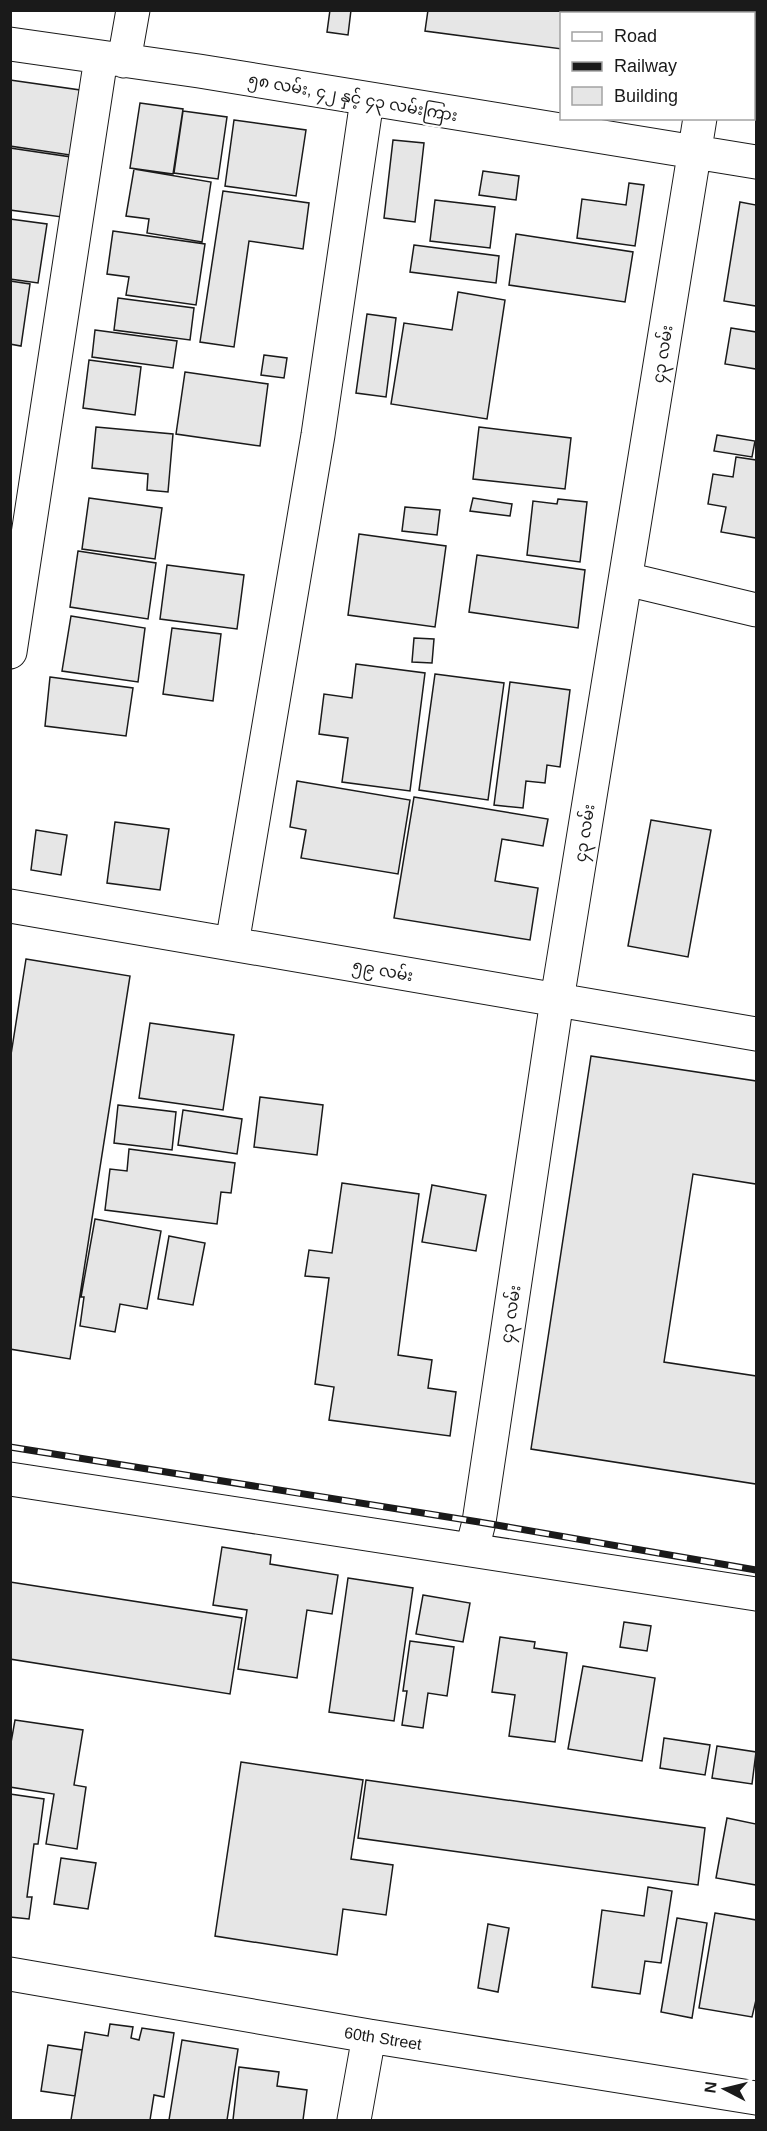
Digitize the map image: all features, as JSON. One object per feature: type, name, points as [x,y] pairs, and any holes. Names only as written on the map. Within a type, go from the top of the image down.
[{"type":"street","points":[[10,652],[112,60],[133,10]]},
{"type":"street","name":"၅၈ လမ်း, ၄၂ နှင့် ၄၃ လမ်းကြား","points":[[10,44],[199,71],[756,162]]},
{"type":"street","points":[[232,944],[318,435],[367,100]]},
{"type":"street","name":"၄၃ လမ်း","points":[[472,1549],[479,1522],[557,1000],[700,120]]},
{"type":"street","points":[[626,579],[756,610]]},
{"type":"street","name":"၅၉ လမ်း","points":[[10,906],[756,1034]]},
{"type":"street","points":[[10,1479],[756,1594]]},
{"type":"street","name":"60th Street","points":[[10,1974],[369,2036],[756,2098]]},
{"type":"street","points":[[354,2121],[369,2036]]},
{"type":"building","points":[[330,10],[351,10],[348,35],[327,32]]},
{"type":"building","points":[[428,10],[614,10],[614,12],[560,12],[560,49],[425,31]]},
{"type":"building","points":[[10,80],[80,90],[70,155],[10,146]]},
{"type":"building","points":[[140,103],[183,109],[173,174],[130,168]]},
{"type":"building","points":[[183,111],[227,117],[218,179],[174,173]]},
{"type":"building","points":[[234,120],[306,130],[296,196],[225,186]]},
{"type":"building","points":[[393,140],[424,143],[415,222],[384,218]]},
{"type":"building","points":[[10,148],[71,157],[62,217],[10,210]]},
{"type":"building","points":[[134,169],[211,182],[202,242],[147,233],[149,219],[126,216]]},
{"type":"building","points":[[483,171],[519,176],[516,200],[479,195]]},
{"type":"building","points":[[629,183],[644,185],[635,246],[577,238],[582,199],[626,205]]},
{"type":"building","points":[[223,191],[309,203],[303,249],[249,241],[234,347],[200,342]]},
{"type":"building","points":[[435,200],[495,207],[490,248],[430,241]]},
{"type":"building","points":[[740,202],[756,205],[756,306],[724,301]]},
{"type":"building","points":[[10,219],[47,224],[38,283],[10,279]]},
{"type":"building","points":[[113,231],[205,244],[196,305],[126,295],[129,277],[107,274]]},
{"type":"building","points":[[516,234],[633,252],[625,302],[509,285]]},
{"type":"building","points":[[414,245],[499,256],[496,283],[410,272]]},
{"type":"building","points":[[10,281],[30,284],[21,346],[10,344]]},
{"type":"building","points":[[458,292],[505,300],[487,419],[391,404],[404,323],[452,330]]},
{"type":"building","points":[[118,298],[194,308],[190,340],[114,330]]},
{"type":"building","points":[[367,314],[396,318],[386,397],[356,393]]},
{"type":"building","points":[[731,328],[756,332],[756,369],[725,364]]},
{"type":"building","points":[[95,330],[177,341],[173,368],[92,357]]},
{"type":"building","points":[[264,355],[287,358],[284,378],[261,375]]},
{"type":"building","points":[[89,360],[141,367],[135,415],[83,408]]},
{"type":"building","points":[[185,372],[268,384],[260,446],[176,434]]},
{"type":"building","points":[[96,427],[173,434],[168,492],[147,490],[148,474],[92,468]]},
{"type":"building","points":[[479,427],[571,438],[565,489],[473,479]]},
{"type":"building","points":[[717,435],[755,441],[752,457],[714,451]]},
{"type":"building","points":[[736,457],[756,460],[756,538],[721,532],[726,507],[708,504],[713,474],[733,477]]},
{"type":"building","points":[[89,498],[162,508],[155,559],[82,549]]},
{"type":"building","points":[[473,498],[512,504],[510,516],[470,511]]},
{"type":"building","points":[[558,499],[587,502],[580,562],[527,555],[533,501],[557,504]]},
{"type":"building","points":[[405,507],[440,510],[437,535],[402,531]]},
{"type":"building","points":[[359,534],[446,546],[435,627],[348,615]]},
{"type":"building","points":[[78,551],[156,563],[148,619],[70,607]]},
{"type":"building","points":[[477,555],[585,570],[578,628],[469,612]]},
{"type":"building","points":[[167,565],[244,575],[237,629],[160,619]]},
{"type":"building","points":[[71,616],[145,628],[138,682],[62,671]]},
{"type":"building","points":[[172,628],[221,634],[213,701],[163,694]]},
{"type":"building","points":[[414,638],[434,639],[432,663],[412,662]]},
{"type":"building","points":[[356,664],[425,673],[410,791],[342,782],[348,738],[319,734],[324,694],[352,698]]},
{"type":"building","points":[[435,674],[504,683],[488,800],[419,790]]},
{"type":"building","points":[[50,677],[133,688],[126,736],[45,726]]},
{"type":"building","points":[[510,682],[570,690],[560,767],[547,765],[545,783],[526,781],[523,808],[494,805]]},
{"type":"building","points":[[297,781],[410,800],[398,874],[301,858],[306,830],[290,827]]},
{"type":"building","points":[[414,797],[548,819],[543,846],[502,839],[495,881],[538,888],[530,940],[394,918]]},
{"type":"building","points":[[651,820],[711,830],[688,957],[628,946]]},
{"type":"building","points":[[115,822],[169,829],[160,890],[107,883]]},
{"type":"building","points":[[36,830],[67,835],[61,875],[31,870]]},
{"type":"building","points":[[26,959],[130,976],[70,1359],[10,1349],[10,1061]]},
{"type":"building","points":[[150,1023],[234,1035],[223,1110],[139,1098]]},
{"type":"building","points":[[591,1056],[756,1081],[756,1184],[693,1174],[664,1362],[756,1376],[756,1484],[531,1449]]},
{"type":"building","points":[[260,1097],[323,1105],[317,1155],[254,1147]]},
{"type":"building","points":[[118,1105],[176,1112],[172,1150],[114,1143]]},
{"type":"building","points":[[183,1110],[242,1119],[237,1154],[178,1145]]},
{"type":"building","points":[[129,1149],[235,1163],[231,1193],[221,1192],[217,1224],[105,1210],[110,1169],[127,1171]]},
{"type":"building","points":[[342,1183],[419,1194],[398,1355],[432,1360],[428,1388],[456,1392],[450,1436],[329,1420],[334,1387],[315,1384],[329,1278],[305,1276],[309,1250],[332,1253]]},
{"type":"building","points":[[432,1185],[486,1195],[476,1251],[422,1242]]},
{"type":"building","points":[[95,1219],[161,1231],[147,1309],[120,1304],[115,1332],[80,1326],[84,1297],[81,1297]]},
{"type":"building","points":[[169,1236],[205,1243],[193,1305],[158,1299]]},
{"type":"building","points":[[222,1547],[271,1555],[270,1564],[338,1575],[332,1614],[307,1610],[297,1678],[238,1669],[247,1610],[213,1605]]},
{"type":"building","points":[[348,1578],[413,1588],[394,1721],[329,1712]]},
{"type":"building","points":[[10,1582],[242,1618],[230,1694],[10,1659]]},
{"type":"building","points":[[423,1595],[470,1603],[463,1642],[416,1634]]},
{"type":"building","points":[[624,1622],[651,1626],[647,1651],[620,1647]]},
{"type":"building","points":[[500,1637],[535,1642],[534,1648],[567,1653],[555,1742],[509,1736],[515,1695],[492,1692]]},
{"type":"building","points":[[410,1641],[454,1647],[447,1696],[428,1693],[423,1728],[402,1725],[407,1691],[403,1691]]},
{"type":"building","points":[[583,1666],[655,1678],[642,1761],[568,1749]]},
{"type":"building","points":[[15,1720],[83,1730],[74,1785],[86,1787],[77,1849],[46,1844],[54,1794],[10,1787],[10,1748]]},
{"type":"building","points":[[664,1738],[710,1745],[705,1775],[660,1768]]},
{"type":"building","points":[[717,1746],[756,1752],[752,1784],[712,1778]]},
{"type":"building","points":[[241,1762],[363,1780],[351,1859],[393,1865],[386,1915],[343,1909],[337,1955],[215,1936]]},
{"type":"building","points":[[366,1780],[705,1828],[698,1885],[358,1838]]},
{"type":"building","points":[[10,1794],[44,1799],[38,1844],[34,1844],[27,1897],[32,1897],[29,1919],[10,1917]]},
{"type":"building","points":[[727,1818],[756,1824],[756,1885],[716,1878]]},
{"type":"building","points":[[61,1858],[96,1863],[88,1909],[54,1904]]},
{"type":"building","points":[[648,1887],[672,1891],[661,1963],[645,1961],[640,1994],[592,1987],[602,1910],[644,1916]]},
{"type":"building","points":[[715,1913],[756,1920],[756,2000],[752,2017],[699,2008]]},
{"type":"building","points":[[677,1918],[707,1923],[692,2018],[661,2012]]},
{"type":"building","points":[[488,1924],[509,1928],[498,1992],[478,1988]]},
{"type":"building","points":[[110,2024],[133,2027],[131,2038],[139,2040],[142,2028],[174,2033],[164,2097],[154,2095],[150,2120],[71,2120],[85,2032],[108,2036]]},
{"type":"building","points":[[182,2040],[238,2049],[227,2120],[169,2120]]},
{"type":"building","points":[[48,2045],[82,2050],[75,2096],[41,2091]]},
{"type":"building","points":[[239,2067],[279,2072],[277,2086],[307,2090],[303,2120],[233,2120]]},
{"type":"railway","points":[[10,1447],[479,1522],[756,1570]]}]
